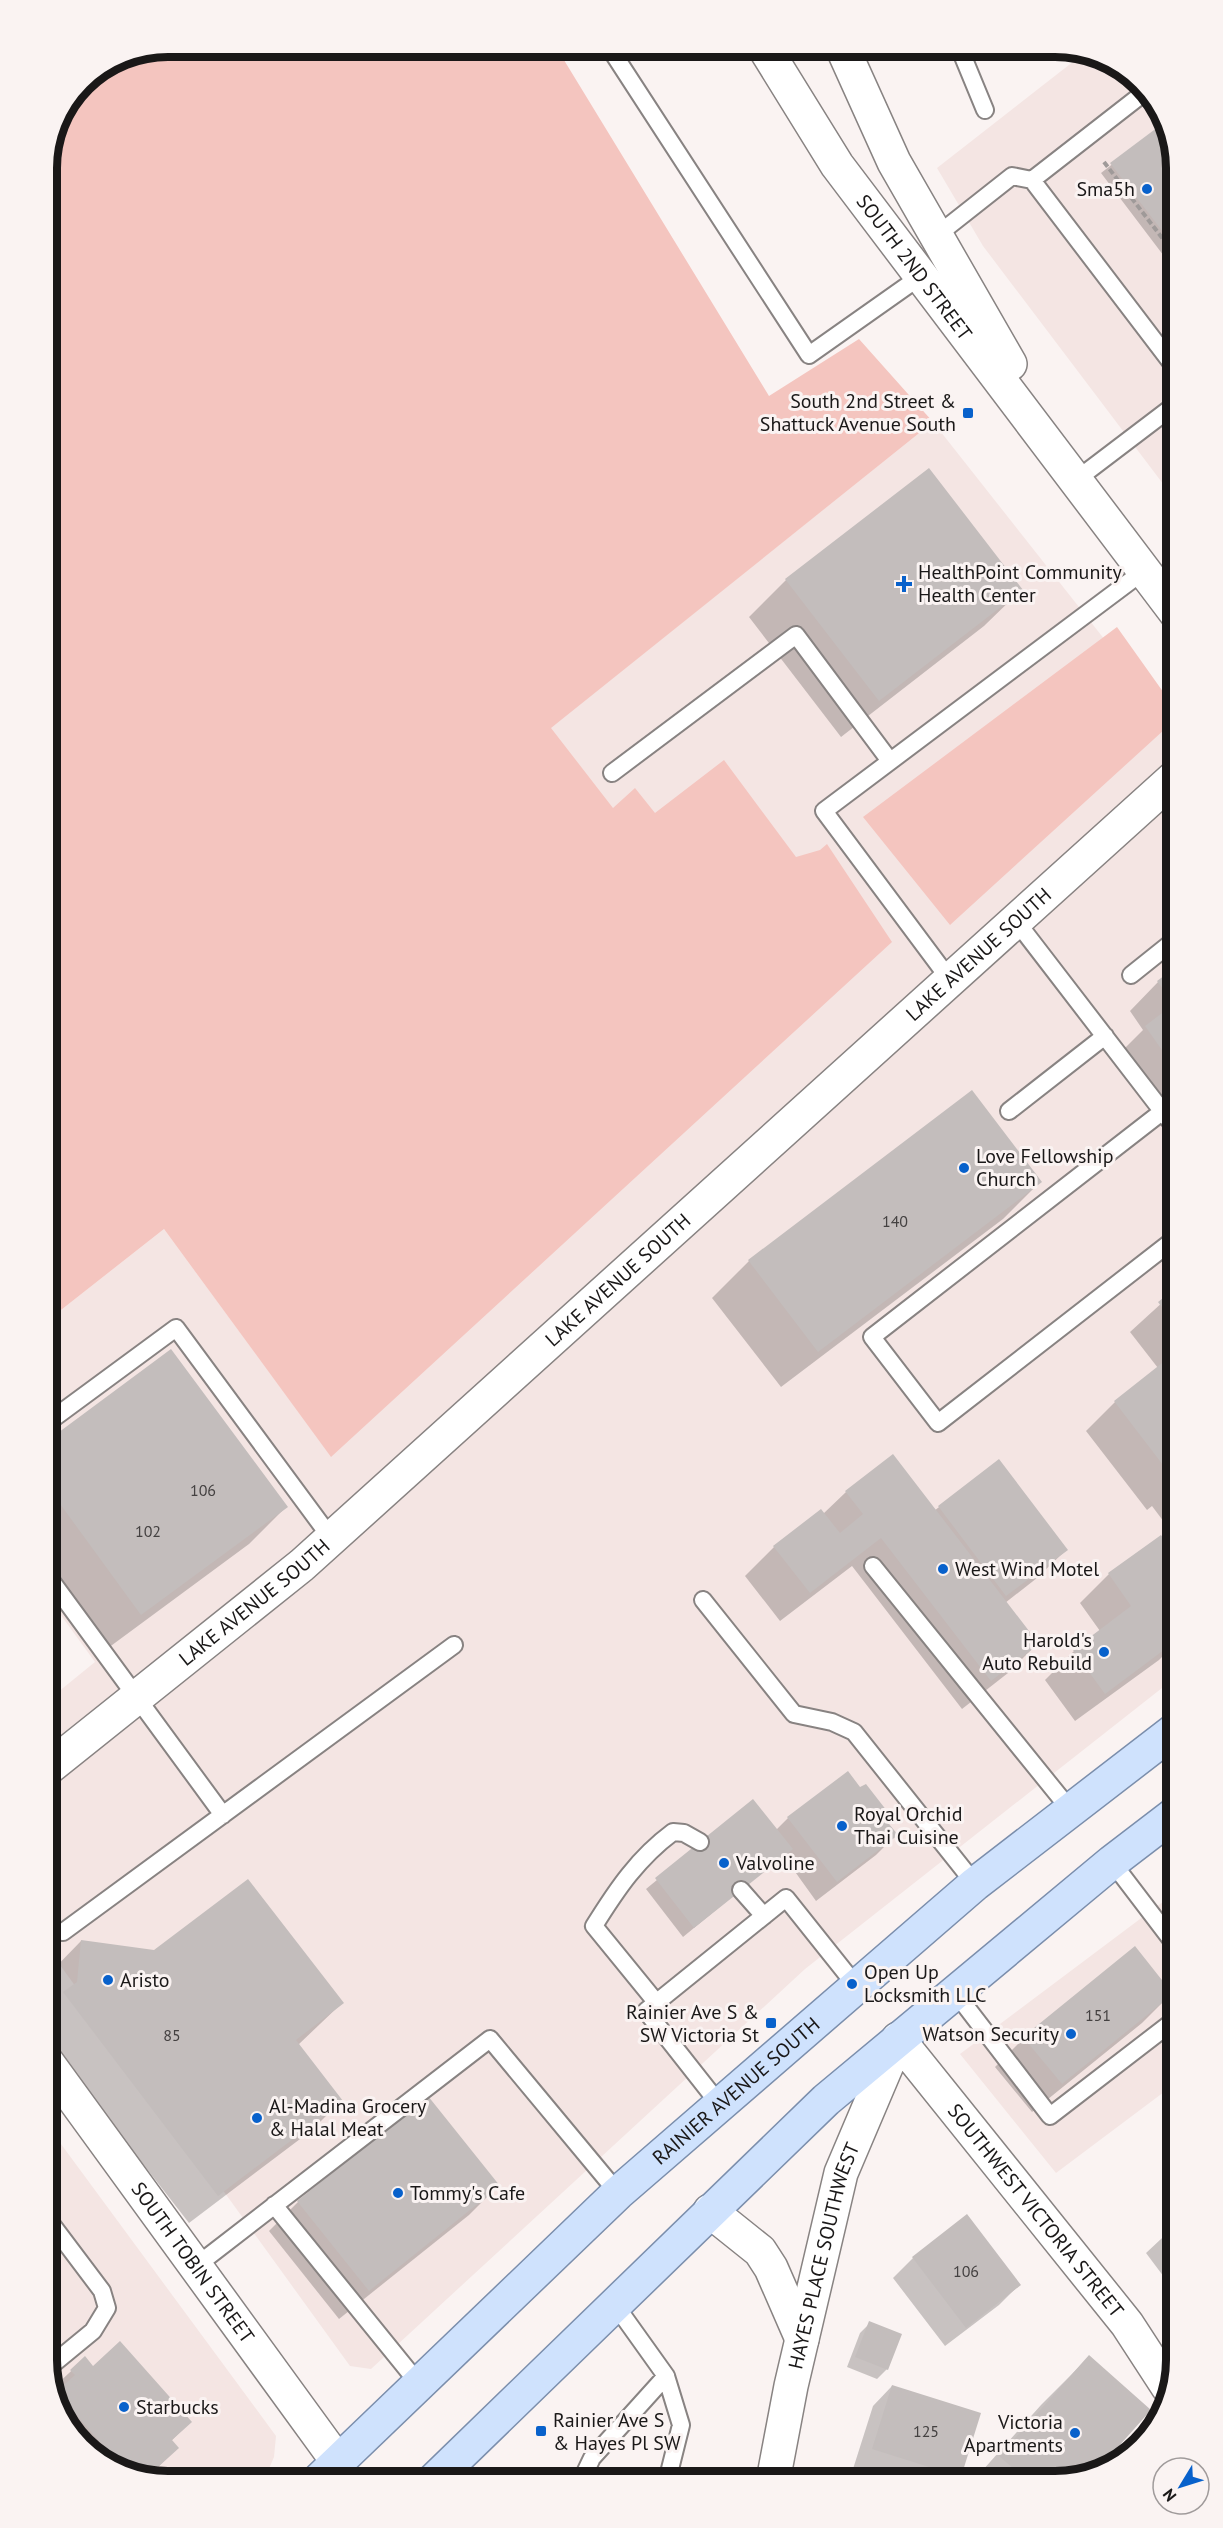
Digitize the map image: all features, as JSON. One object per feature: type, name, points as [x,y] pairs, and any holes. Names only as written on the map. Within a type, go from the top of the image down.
[{"type":"main road","name":"RAINIER AVENUE SOUTH","points":[[329,2471],[618,2193],[975,1884],[1166,1737]]},
{"type":"main road","points":[[443,2471],[826,2100],[954,1991],[1166,1821]]},
{"type":"street","name":"SOUTH 2ND STREET","points":[[771,57],[837,165],[1166,599]]},
{"type":"street","name":"SOUTH 2ND STREET","points":[[847,57],[894,162],[1076,480]]},
{"type":"street","name":"LAKE AVENUE SOUTH","points":[[57,1760],[331,1538],[950,980],[1166,790]]},
{"type":"street","name":"HAYES PLACE SOUTHWEST","points":[[775,2471],[802,2339],[841,2173],[898,2039]]},
{"type":"street","name":"SOUTHWEST VICTORIA STREET","points":[[898,2039],[1127,2324],[1164,2381]]},
{"type":"street","name":"SOUTH TOBIN STREET","points":[[57,2077],[196,2266],[327,2471]]},
{"type":"street","points":[[710,2211],[760,2251],[771,2268],[802,2339]]},
{"type":"lane","points":[[615,57],[809,355],[921,276]]},
{"type":"lane","points":[[963,57],[985,110]]},
{"type":"lane","points":[[1032,180],[1140,96]]},
{"type":"lane","points":[[936,236],[1012,176],[1032,180],[1166,356]]},
{"type":"lane","points":[[1076,480],[1166,412]]},
{"type":"lane","points":[[950,980],[824,811],[1145,570]]},
{"type":"lane","points":[[612,773],[796,635],[890,761]]},
{"type":"lane","points":[[1016,921],[1166,1115]]},
{"type":"lane","points":[[1131,975],[1166,947]]},
{"type":"lane","points":[[1009,1111],[1105,1036]]},
{"type":"lane","points":[[1163,1111],[872,1337],[938,1423],[1166,1247]]},
{"type":"lane","points":[[57,1416],[176,1328],[331,1538]]},
{"type":"lane","points":[[873,1566],[1071,1812]]},
{"type":"lane","points":[[57,1589],[223,1815]]},
{"type":"lane","points":[[703,1600],[794,1714],[832,1722],[854,1731],[975,1884]]},
{"type":"lane","points":[[63,1932],[454,1645]]},
{"type":"lane","points":[[656,2002],[594,1926],[621,1882],[649,1850],[673,1832],[684,1833],[700,1842]]},
{"type":"lane","points":[[1112,1862],[1166,1933]]},
{"type":"lane","points":[[741,1890],[764,1916]]},
{"type":"lane","points":[[720,2105],[646,2011],[656,2002],[786,1898],[857,1987]]},
{"type":"lane","points":[[954,1991],[1050,2116],[1166,2027]]},
{"type":"lane","points":[[196,2266],[490,2039],[618,2193]]},
{"type":"lane","points":[[274,2205],[419,2384]]},
{"type":"lane","points":[[57,2232],[102,2291],[107,2308],[93,2331],[57,2361]]},
{"type":"lane","points":[[616,2306],[666,2376],[681,2425],[670,2471]]},
{"type":"lane","points":[[585,2471],[591,2458],[666,2376]]},
{"type":"path","points":[[1100,157],[1166,243]]},
{"type":"shaded area","points":[[168,57],[562,57],[769,396],[859,339],[933,422],[551,728],[613,808],[635,788],[655,813],[724,760],[796,857],[820,850],[827,844],[892,942],[331,1457],[164,1229],[57,1313],[57,161],[63,132],[68,119],[89,89],[125,65],[146,59]]},
{"type":"shaded area","points":[[1077,59],[1111,72],[1134,89],[1143,100],[1158,125],[1164,146],[1166,168],[1166,488],[983,246],[937,168]]},
{"type":"shaded area","points":[[933,422],[1166,717],[1166,1685],[805,1969],[371,2369],[350,2366],[57,1961],[57,1693],[95,1662],[57,1610],[57,1313],[164,1229],[331,1456],[421,1373],[550,728]]},
{"type":"shaded area","points":[[1117,627],[1166,696],[1166,728],[950,925],[863,817]]},
{"type":"shaded area","points":[[1166,1900],[1166,2090],[1056,2173],[960,2054]]},
{"type":"shaded area","points":[[57,2139],[276,2436],[274,2457],[268,2471],[146,2469],[119,2460],[106,2452],[80,2428],[65,2403],[58,2375]]},
{"type":"building","points":[[1158,127],[1165,153],[1166,236],[1110,163]]},
{"type":"building","name":"HealthPoint Community Health Center","points":[[929,468],[1023,590],[879,701],[785,579]]},
{"type":"building","points":[[1166,974],[1166,993],[1157,981]]},
{"type":"building","points":[[1166,1010],[1166,1056],[1145,1026]]},
{"type":"building","points":[[972,1090],[1042,1182],[818,1352],[748,1260]]},
{"type":"building","points":[[1166,1296],[1166,1313],[1158,1302]]},
{"type":"building","points":[[171,1349],[288,1507],[141,1615],[57,1500],[57,1434]]},
{"type":"building","points":[[1166,1360],[1166,1469],[1114,1401]]},
{"type":"building","name":"West Wind Motel","points":[[893,1454],[1039,1644],[991,1681],[881,1538],[810,1593],[773,1546],[821,1509],[840,1533],[863,1514],[845,1491]]},
{"type":"building","points":[[999,1459],[1068,1550],[1006,1596],[938,1506]]},
{"type":"building","points":[[1161,1535],[1166,1542],[1166,1648],[1105,1694],[1073,1650],[1131,1606],[1108,1573]]},
{"type":"building","name":"Royal Orchid Thai Cuisine","points":[[848,1771],[860,1787],[866,1784],[887,1811],[881,1814],[898,1835],[837,1882],[787,1817]]},
{"type":"building","name":"Valvoline","points":[[753,1799],[793,1849],[694,1928],[655,1878]]},
{"type":"building","points":[[248,1879],[344,2003],[296,2040],[343,2101],[218,2196],[63,1992],[77,1982],[81,1940],[154,1950]]},
{"type":"building","points":[[1135,1946],[1166,1985],[1166,2000],[1062,2084],[1023,2037]]},
{"type":"building","name":"Tommy's Cafe","points":[[428,2096],[500,2186],[369,2291],[297,2201]]},
{"type":"building","points":[[967,2214],[1021,2285],[966,2328],[912,2257]]},
{"type":"building","points":[[869,2321],[902,2334],[888,2370],[855,2357]]},
{"type":"building","name":"Starbucks","points":[[120,2341],[192,2422],[172,2440],[179,2448],[155,2470],[132,2465],[113,2456],[65,2402],[61,2388],[75,2375],[70,2370],[85,2356],[93,2366]]},
{"type":"building","name":"Victoria Apartments","points":[[1089,2355],[1151,2410],[1109,2457],[1098,2463],[1062,2471],[1016,2471],[999,2456]]},
{"type":"building","points":[[892,2385],[981,2413],[963,2471],[942,2471],[872,2449]]},
{"type":"place","name":"Sma5h","points":[[1147,189]]},
{"type":"place","name":"South 2nd Street & Shattuck Avenue South","points":[[968,413]]},
{"type":"place","name":"HealthPoint Community Health Center","points":[[904,584]]},
{"type":"place","name":"Love Fellowship Church","points":[[964,1168]]},
{"type":"place","name":"West Wind Motel","points":[[943,1569]]},
{"type":"place","name":"Harold's Auto Rebuild","points":[[1104,1652]]},
{"type":"place","name":"Royal Orchid Thai Cuisine","points":[[842,1826]]},
{"type":"place","name":"Valvoline","points":[[724,1863]]},
{"type":"place","name":"Aristo","points":[[108,1980]]},
{"type":"place","name":"Open Up Locksmith LLC","points":[[852,1984]]},
{"type":"place","name":"Rainier Ave S & SW Victoria St","points":[[771,2023]]},
{"type":"place","name":"Watson Security","points":[[1071,2034]]},
{"type":"place","name":"Al-Madina Grocery & Halal Meat","points":[[257,2118]]},
{"type":"place","name":"Tommy's Cafe","points":[[398,2193]]},
{"type":"place","name":"Starbucks","points":[[124,2407]]},
{"type":"place","name":"Rainier Ave S & Hayes Pl SW","points":[[541,2431]]},
{"type":"place","name":"Victoria Apartments","points":[[1075,2433]]}]
